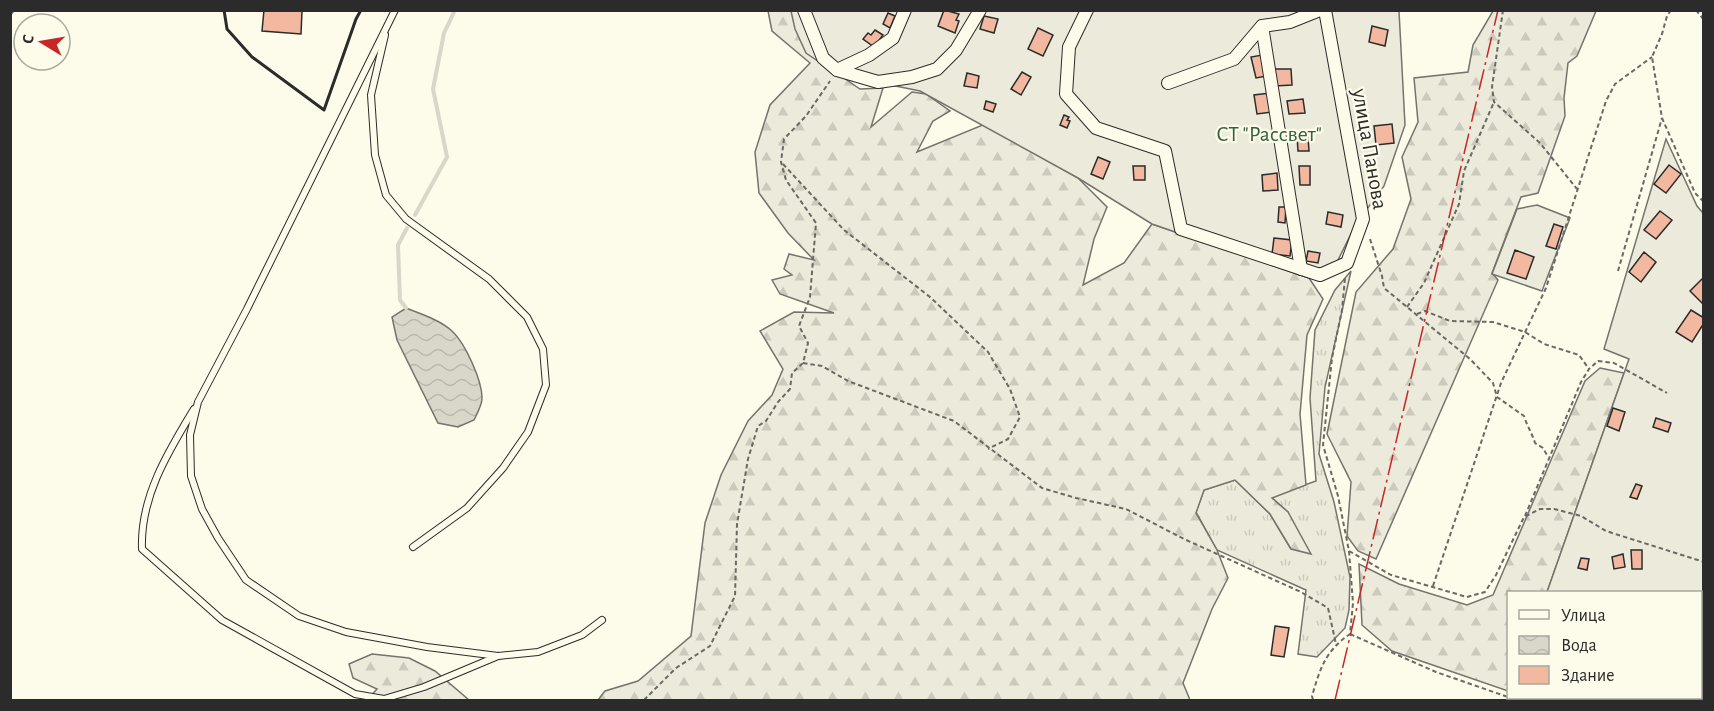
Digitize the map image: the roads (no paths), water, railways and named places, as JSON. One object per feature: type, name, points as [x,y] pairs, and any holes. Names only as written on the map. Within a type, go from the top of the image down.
[{"type":"street","points":[[804,10],[823,58],[837,70],[878,82],[912,77],[937,69],[956,50],[980,10]]},
{"type":"street","points":[[837,70],[869,55],[893,38],[905,10]]},
{"type":"street","points":[[1087,10],[1069,47],[1066,94],[1096,128],[1165,151],[1180,229],[1301,269],[1262,26]]},
{"type":"street","points":[[1168,83],[1234,58],[1262,26],[1290,22],[1322,10]]},
{"type":"street","name":"улица Панова","points":[[1301,269],[1320,275],[1347,263],[1363,219],[1322,10]]},
{"type":"lane","points":[[395,10],[247,309],[198,402],[159,468],[141,528],[142,549],[222,620],[355,694],[384,699],[424,687],[498,656]]},
{"type":"lane","points":[[388,22],[370,95],[375,154],[386,195],[406,219],[489,279],[527,316],[543,349],[546,386],[528,432],[503,468],[467,508],[413,547]]},
{"type":"lane","points":[[198,402],[190,435],[191,476],[202,509],[246,580],[299,616],[346,632],[427,647],[498,656],[538,652],[582,635],[602,620]]},
{"type":"water","points":[[406,308],[442,324],[452,331],[462,344],[476,372],[481,390],[481,404],[474,420],[458,427],[438,423],[397,340],[392,317]]},
{"type":"waterway","points":[[415,215],[447,157],[433,89],[444,33],[455,10]]},
{"type":"waterway","points":[[406,308],[400,300],[398,245],[407,228]]},
{"type":"park label","name":"СТ \"Рассвет\"","points":[[1269,134]]}]
